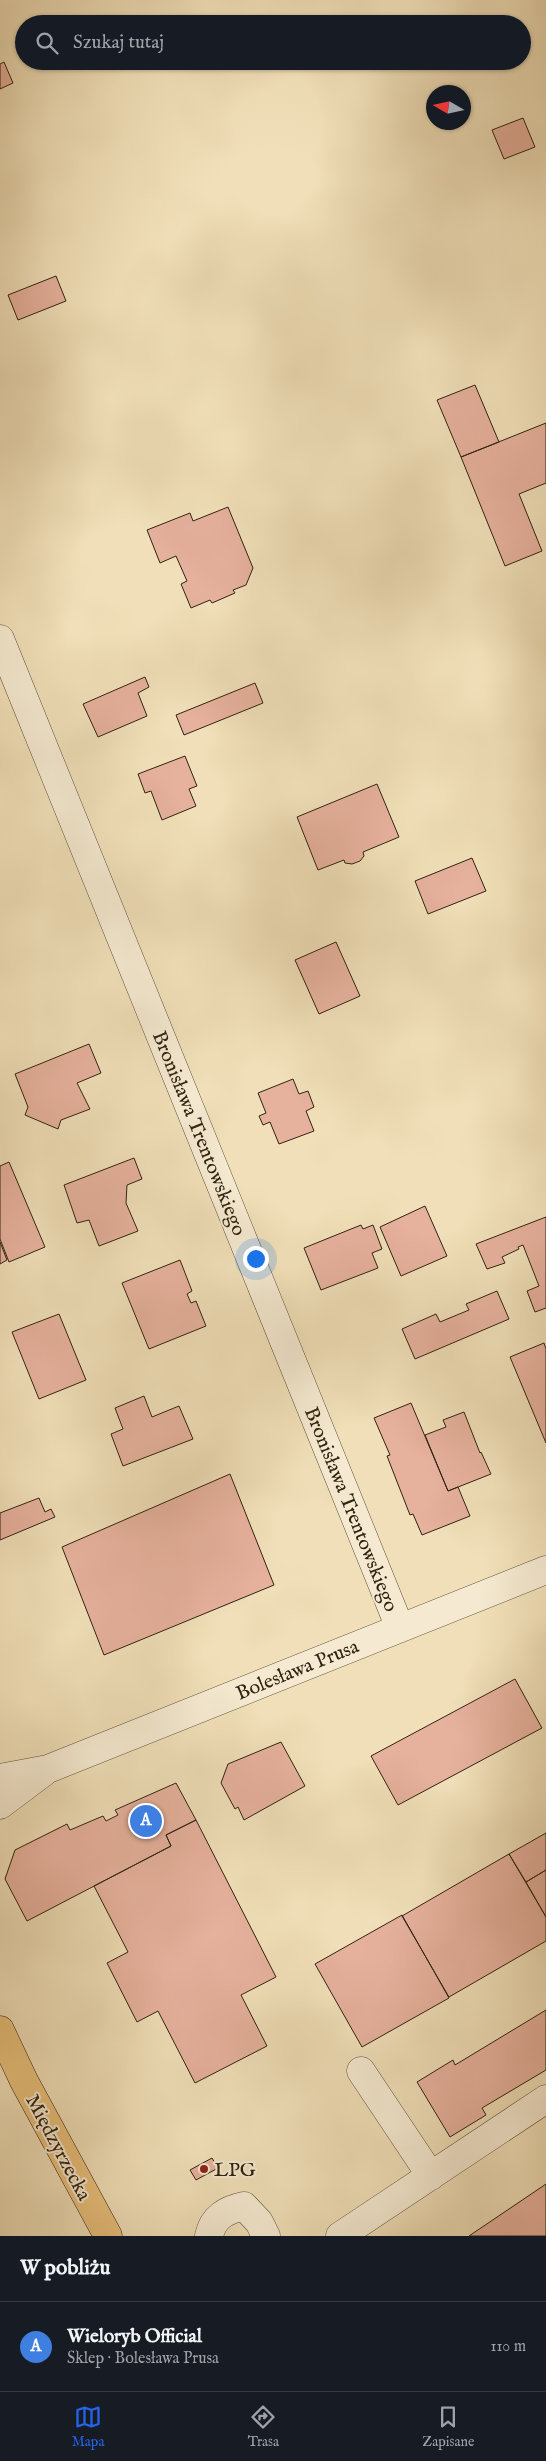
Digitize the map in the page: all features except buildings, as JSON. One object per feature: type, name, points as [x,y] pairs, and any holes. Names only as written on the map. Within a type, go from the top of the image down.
[{"type":"main road","name":"Międzyrzecka","points":[[0,2030],[24,2081],[108,2236]]},
{"type":"street","name":"Bronisława Trentowskiego","points":[[0,639],[400,1628]]},
{"type":"street","name":"Bolesława Prusa","points":[[0,1778],[48,1770],[546,1570]]},
{"type":"street","name":"Bolesława Prusa","points":[[0,1805],[48,1770]]},
{"type":"street","points":[[361,2071],[431,2176]]},
{"type":"street","points":[[340,2236],[546,2099]]},
{"type":"street","points":[[209,2236],[211,2225],[227,2210],[244,2206],[259,2222],[266,2236]]},
{"type":"place","name":"Wieloryb Official","points":[[146,1821]]},
{"type":"place","name":"LPG","points":[[204,2169]]}]
